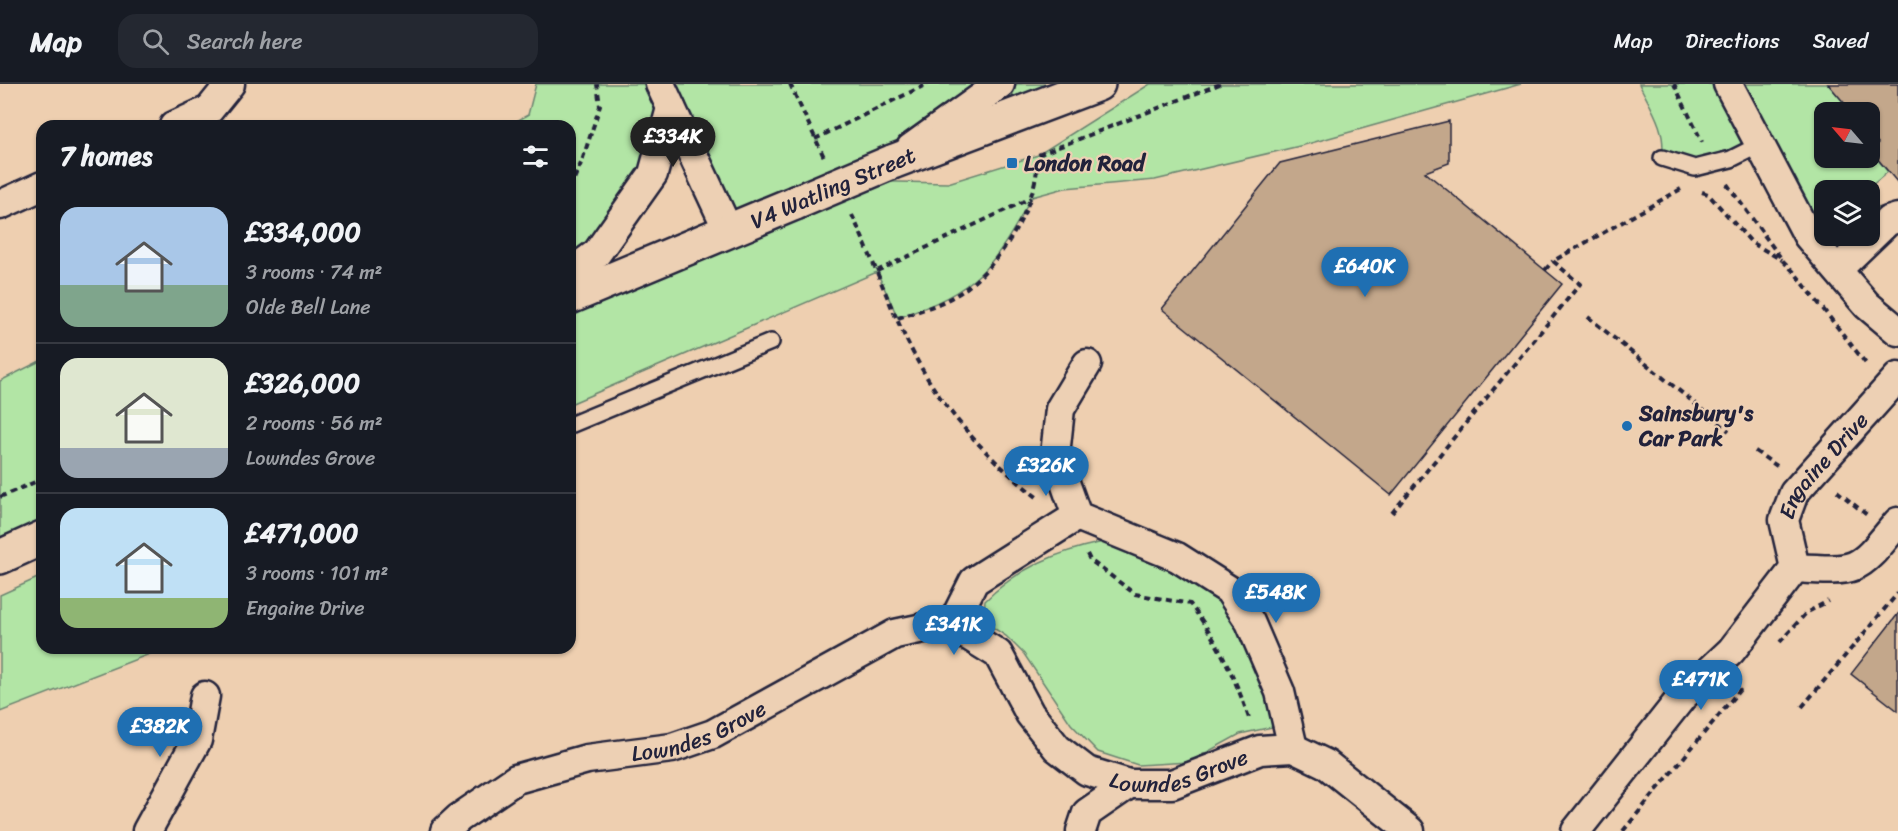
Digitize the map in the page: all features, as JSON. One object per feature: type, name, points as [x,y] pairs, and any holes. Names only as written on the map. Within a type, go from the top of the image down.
[{"type":"street","points":[[187,120],[209,110],[230,84]]},
{"type":"street","points":[[892,162],[1000,84]]},
{"type":"street","name":"V4 Watling Street","points":[[576,295],[892,162],[1098,84]]},
{"type":"street","points":[[1728,84],[1808,237],[1867,305],[1898,331]]},
{"type":"street","points":[[666,96],[729,232]]},
{"type":"street","points":[[576,269],[597,253],[653,174],[666,96]]},
{"type":"street","points":[[0,205],[36,189]]},
{"type":"street","points":[[1838,269],[1888,221],[1898,218]]},
{"type":"street","points":[[1073,520],[1055,455],[1060,409],[1087,364]]},
{"type":"street","name":"Engaine Drive","points":[[1795,568],[1784,520],[1794,493],[1898,376]]},
{"type":"street","points":[[950,629],[975,581],[1073,520]]},
{"type":"street","points":[[1073,520],[1177,557],[1229,590],[1250,622],[1280,692],[1293,748]]},
{"type":"street","points":[[1576,831],[1682,697],[1731,651],[1795,568],[1841,571],[1866,562],[1898,522]]},
{"type":"street","points":[[0,557],[36,541]]},
{"type":"street","name":"Lowndes Grove","points":[[457,827],[516,779],[587,759],[672,748],[713,734],[895,634],[928,627],[950,629],[969,636],[998,654],[1030,714],[1057,748],[1087,771],[1129,784],[1172,784],[1260,750],[1293,748],[1326,764],[1410,831]]},
{"type":"street","points":[[147,831],[197,740],[205,696]]},
{"type":"street","points":[[1081,831],[1087,813],[1129,784]]},
{"type":"lane","points":[[1662,158],[1695,168],[1731,159],[1759,146]]},
{"type":"lane","points":[[576,423],[771,342]]},
{"type":"path","points":[[576,174],[600,106],[597,84]]},
{"type":"path","points":[[790,84],[825,161]]},
{"type":"path","points":[[815,139],[927,84]]},
{"type":"path","points":[[898,318],[932,306],[969,287],[1001,252],[1032,197],[1038,154],[1220,84]]},
{"type":"path","points":[[1674,84],[1713,164],[1783,261],[1796,273],[1868,364],[1861,373]]},
{"type":"path","points":[[1545,270],[1552,261],[1685,187]]},
{"type":"path","points":[[1696,190],[1708,194],[1752,243],[1783,261]]},
{"type":"path","points":[[877,272],[1032,197]]},
{"type":"path","points":[[851,215],[921,369],[953,415],[1017,482],[1073,520],[1090,560],[1135,594],[1190,604],[1214,635],[1239,690],[1260,750]]},
{"type":"path","points":[[1392,513],[1580,284],[1552,261]]},
{"type":"path","points":[[1588,317],[1729,431]]},
{"type":"path","points":[[0,497],[36,482]]},
{"type":"path","points":[[1802,708],[1898,593]]},
{"type":"path","points":[[1777,646],[1806,613],[1837,597]]},
{"type":"path","points":[[1623,831],[1748,679]]},
{"type":"green space","points":[[536,84],[1099,84],[848,181],[948,183],[1038,155],[1150,84],[1521,84],[1304,145],[1155,180],[1065,188],[1032,197],[993,260],[980,274],[965,286],[925,308],[898,318],[877,272],[576,401],[576,295],[728,232],[672,109],[653,174],[576,266],[576,120],[518,120],[528,115]]},
{"type":"green space","points":[[1639,84],[1828,84],[1843,102],[1814,102],[1814,168],[1880,168],[1880,162],[1888,172],[1878,180],[1814,180],[1814,232],[1759,146],[1695,168],[1662,158],[1662,138],[1653,111]]},
{"type":"green space","points":[[1880,210],[1888,221],[1880,229]]},
{"type":"green space","points":[[1823,246],[1862,246],[1838,269]]},
{"type":"green space","points":[[36,363],[36,540],[0,557],[0,381]]},
{"type":"green space","points":[[1103,542],[1128,544],[1180,571],[1216,598],[1240,626],[1281,725],[1240,734],[1189,762],[1138,765],[1098,752],[1071,724],[1024,654],[1006,636],[983,621],[985,601],[1025,570],[1054,556]]},
{"type":"green space","points":[[36,579],[36,654],[150,654],[0,712],[0,595]]},
{"type":"building","points":[[1828,84],[1898,84],[1898,183],[1880,162],[1880,102],[1843,102]]},
{"type":"building","points":[[1449,121],[1449,163],[1425,172],[1562,284],[1391,495],[1162,309],[1280,163]]},
{"type":"building","points":[[1898,614],[1898,711],[1851,674]]},
{"type":"place","name":"London Road","points":[[1012,163]]},
{"type":"place","name":"Sainsbury's Car Park","points":[[1627,426]]}]
